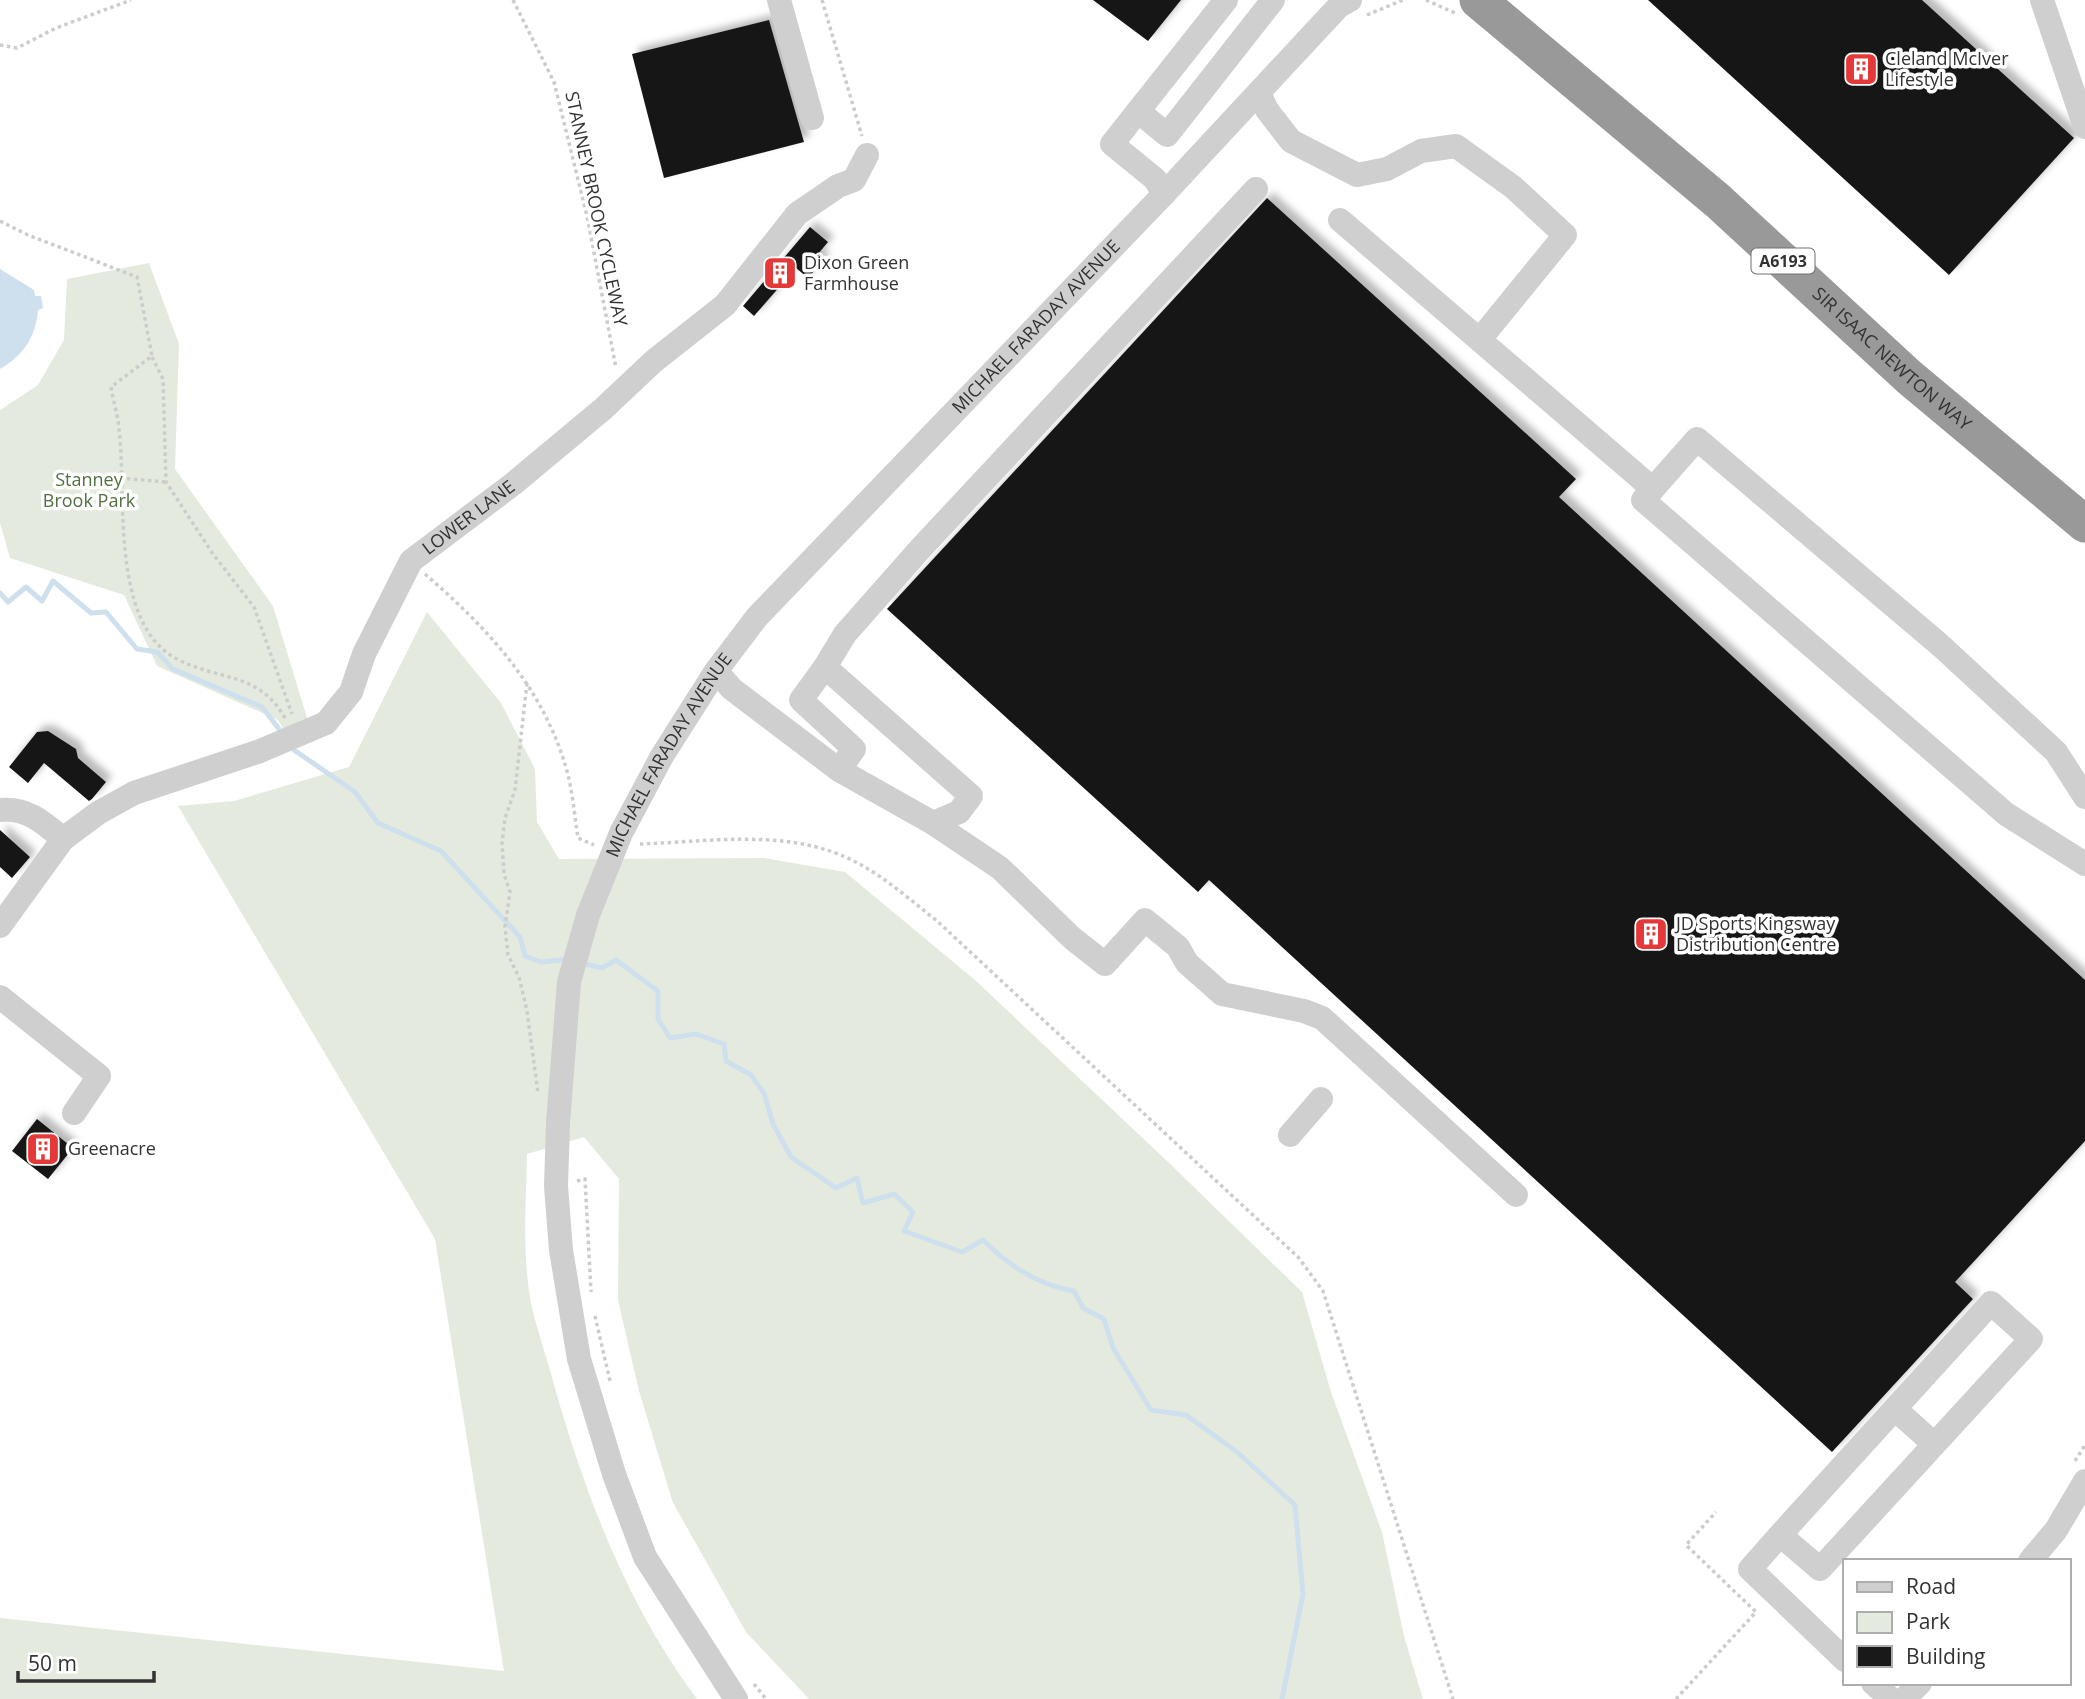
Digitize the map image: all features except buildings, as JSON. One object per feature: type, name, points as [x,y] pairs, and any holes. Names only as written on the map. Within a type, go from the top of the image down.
[{"type":"highway","name":"SIR ISAAC NEWTON WAY","points":[[1478,0],[1718,201],[1909,377],[2077,508]]},
{"type":"street","points":[[779,0],[813,118]]},
{"type":"street","points":[[1164,194],[1155,178],[1112,144],[1226,0]]},
{"type":"street","points":[[1138,111],[1167,135],[1273,0]]},
{"type":"street","points":[[2042,0],[2085,127]]},
{"type":"street","name":"MICHAEL FARADAY AVENUE","points":[[744,1691],[645,1557],[614,1474],[579,1359],[561,1250],[556,1186],[559,1075],[573,961],[617,844],[662,756],[716,671],[757,617],[1164,194],[1343,2]]},
{"type":"street","points":[[1259,93],[1267,110],[1291,141],[1357,175],[1387,169],[1421,150],[1456,146],[1513,187],[1566,235],[1481,338]]},
{"type":"street","name":"LOWER LANE","points":[[0,926],[63,839],[98,813],[134,793],[296,737],[326,723],[351,692],[364,654],[411,561],[513,484],[654,361],[725,305],[797,214],[838,186],[854,180],[867,155]]},
{"type":"street","points":[[839,770],[853,749],[801,700],[845,634],[921,548],[1256,189]]},
{"type":"street","points":[[1340,220],[1481,338],[1653,489]]},
{"type":"street","points":[[2085,797],[2056,752],[1940,645],[1697,439],[1643,500],[2006,814],[2085,864]]},
{"type":"street","points":[[825,667],[971,796],[959,812],[933,823]]},
{"type":"street","points":[[716,671],[732,689],[839,770],[933,823],[1000,868],[1072,938],[1105,964],[1145,920],[1178,947],[1187,963],[1222,994],[1304,1011],[1322,1018],[1516,1195]]},
{"type":"street","points":[[0,810],[22,812],[37,817],[63,839]]},
{"type":"street","points":[[0,997],[99,1076],[74,1113]]},
{"type":"street","points":[[1290,1135],[1321,1099]]},
{"type":"street","points":[[1780,1535],[1820,1569],[2031,1339],[1991,1303],[1780,1535],[1750,1569],[1843,1658]]},
{"type":"street","points":[[1895,1409],[1934,1444]]},
{"type":"street","points":[[2032,1559],[2056,1530],[2085,1481]]},
{"type":"street","points":[[1875,1685],[1891,1699]]},
{"type":"street","points":[[1905,1699],[1918,1685]]},
{"type":"path","points":[[0,45],[16,48],[56,28],[131,0]]},
{"type":"path","name":"STANNEY BROOK CYCLEWAY","points":[[513,0],[554,82],[587,216],[612,358],[625,389]]},
{"type":"path","points":[[822,0],[867,155]]},
{"type":"path","points":[[1376,10],[1404,0]]},
{"type":"path","points":[[1426,0],[1436,2]]},
{"type":"path","points":[[0,221],[28,235],[137,277],[152,356],[163,379],[166,482],[213,554],[254,607],[271,662],[291,708],[296,737]]},
{"type":"path","points":[[152,356],[111,387],[119,428],[124,547],[133,595],[155,643],[178,660],[238,678],[276,701],[296,737]]},
{"type":"path","points":[[121,478],[166,482]]},
{"type":"path","points":[[411,561],[492,637],[541,701],[564,760],[578,838],[593,845],[794,841],[838,854],[880,876],[936,920],[1298,1257],[1323,1291],[1453,1699]]},
{"type":"path","points":[[527,683],[514,790],[505,818],[502,843],[504,874],[510,892],[505,927],[508,955],[519,977],[527,1011],[538,1094]]},
{"type":"path","points":[[556,1186],[585,1179],[591,1298]]},
{"type":"path","points":[[594,1310],[610,1383]]},
{"type":"path","points":[[1676,1699],[1756,1612],[1686,1545],[1716,1512]]},
{"type":"path","points":[[744,1691],[766,1699]]},
{"type":"green space","name":"Stanney Brook Park","points":[[149,263],[179,344],[175,469],[273,606],[308,721],[288,737],[278,720],[157,666],[124,595],[10,558],[0,523],[0,410],[38,385],[64,340],[67,279]]},
{"type":"green space","points":[[427,612],[501,703],[535,769],[537,822],[559,859],[764,858],[845,872],[975,980],[1302,1292],[1331,1392],[1382,1532],[1404,1636],[1423,1699],[809,1699],[746,1632],[673,1503],[639,1391],[618,1300],[619,1179],[584,1137],[527,1154],[525,1210],[531,1303],[566,1427],[611,1549],[650,1626],[697,1699],[0,1699],[0,1618],[504,1671],[435,1239],[178,806],[234,801],[349,767]]},
{"type":"water","points":[[0,269],[34,290],[35,296],[41,296],[43,308],[38,310],[27,345],[0,369]]},
{"type":"waterway","points":[[0,593],[8,602],[26,587],[42,601],[53,581],[91,613],[106,612],[137,649],[157,652],[173,669],[262,707],[279,729]]},
{"type":"waterway","points":[[294,750],[355,792],[378,823],[441,851],[520,937],[525,956],[541,962],[569,959]]},
{"type":"waterway","points":[[582,963],[602,968],[616,960],[658,991],[658,1019],[670,1038],[696,1034],[724,1044],[726,1061],[751,1075],[764,1093],[773,1124],[791,1157],[836,1188],[857,1178],[863,1203],[894,1194],[913,1212],[904,1231],[962,1252],[983,1240],[1024,1273],[1048,1284],[1074,1291],[1083,1308],[1104,1319],[1113,1348],[1151,1410],[1186,1415],[1237,1452],[1295,1505],[1303,1594],[1282,1699]]},
{"type":"place","name":"Cleland McIver Lifestyle","points":[[1861,69]]},
{"type":"place","name":"Dixon Green Farmhouse","points":[[780,273]]},
{"type":"place","name":"JD Sports Kingsway Distribution Centre","points":[[1651,934]]},
{"type":"place","name":"Greenacre","points":[[43,1149]]}]
